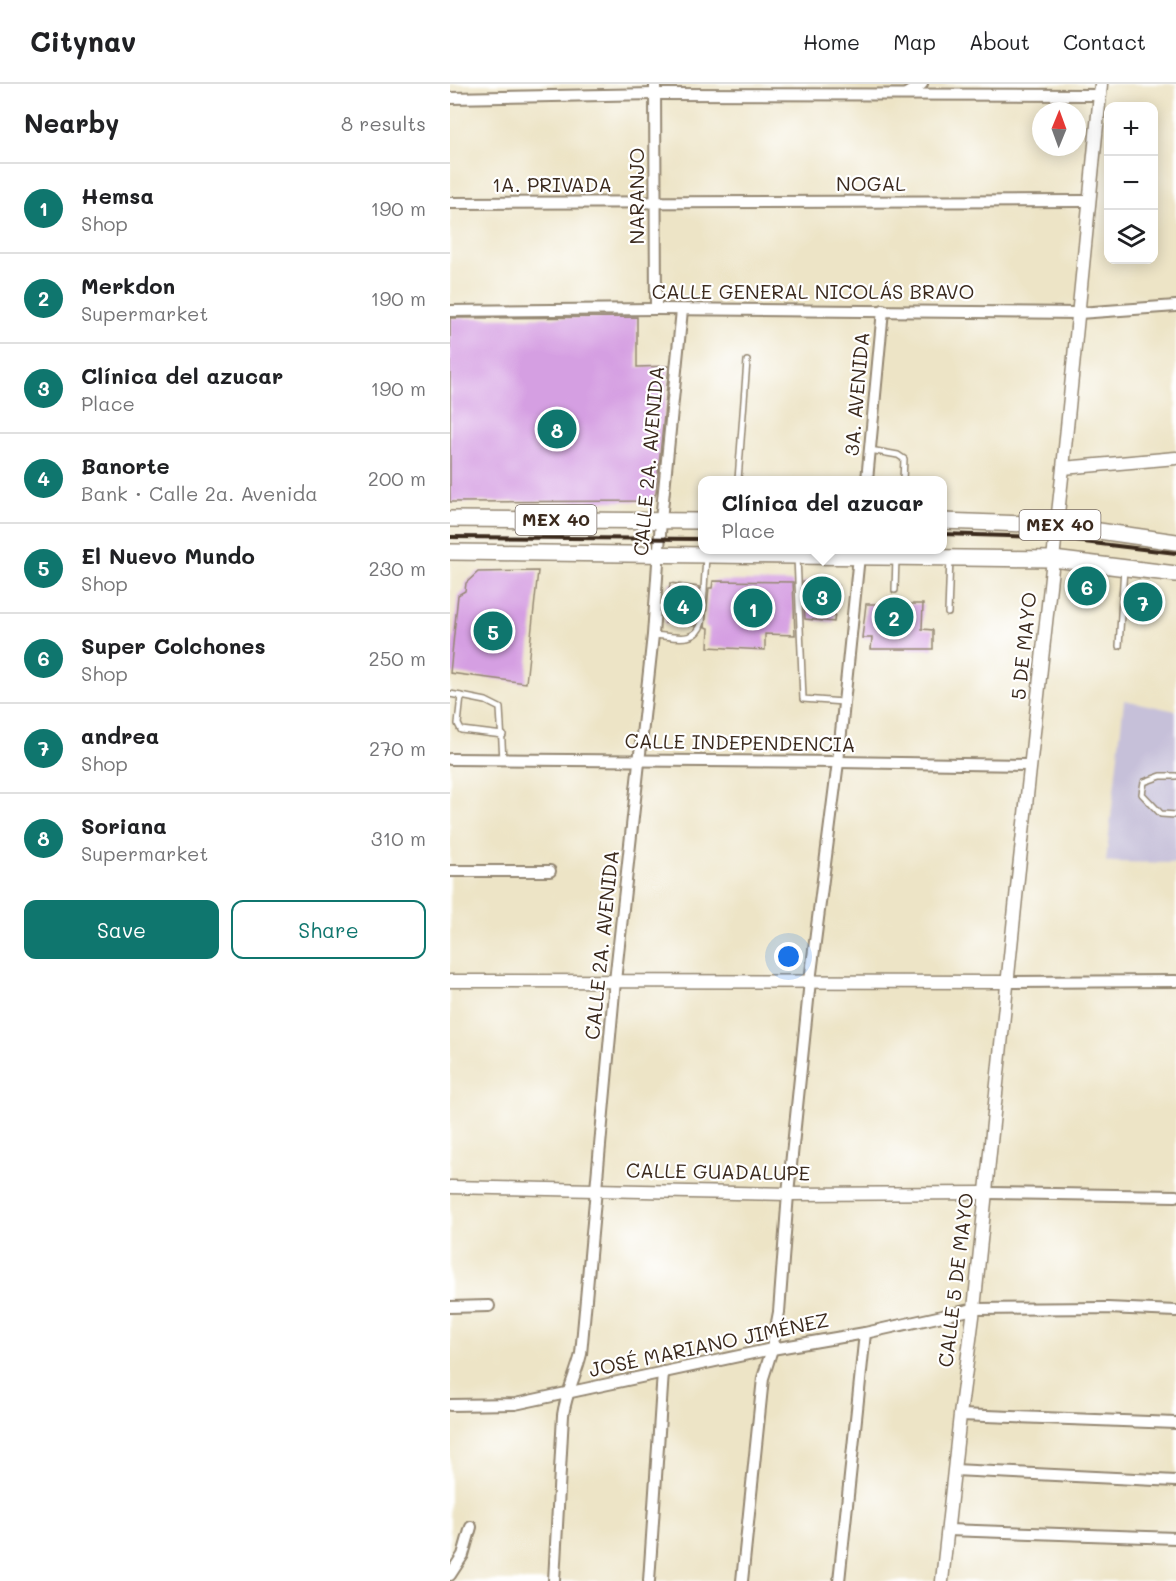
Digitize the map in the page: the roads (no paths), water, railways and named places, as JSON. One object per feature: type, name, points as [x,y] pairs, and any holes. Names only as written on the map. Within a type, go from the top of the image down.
[{"type":"main road","name":"MEX 40","points":[[450,519],[698,520]]},
{"type":"main road","name":"MEX 40","points":[[947,521],[1057,525],[1176,542]]},
{"type":"main road","name":"MEX 40","points":[[450,552],[1053,559],[1176,574]]},
{"type":"street","points":[[906,95],[922,84]]},
{"type":"street","points":[[450,98],[655,89],[890,89],[906,95],[1100,90],[1079,314]]},
{"type":"street","name":"NARANJO","points":[[655,89],[656,309]]},
{"type":"street","name":"NOGAL","points":[[654,204],[1088,201]]},
{"type":"street","name":"1A. PRIVADA","points":[[450,203],[654,204]]},
{"type":"street","name":"CALLE GENERAL NICOLÁS BRAVO","points":[[450,311],[883,310],[1079,314],[1176,306]]},
{"type":"street","name":"CALLE 2A. AVENIDA","points":[[554,1581],[563,1414],[581,1354],[615,981],[653,635],[661,520],[682,310]]},
{"type":"street","name":"3A. AVENIDA","points":[[867,476],[883,310]]},
{"type":"street","name":"5 DE MAYO","points":[[1008,982],[1079,314]]},
{"type":"street","points":[[1063,468],[1176,458]]},
{"type":"street","points":[[742,1581],[763,1378],[779,1312],[788,1194],[810,981],[838,762],[859,556]]},
{"type":"street","name":"CALLE INDEPENDENCIA","points":[[450,759],[1030,765]]},
{"type":"street","points":[[450,871],[550,871]]},
{"type":"street","points":[[450,981],[721,983],[1176,981]]},
{"type":"street","name":"CALLE 5 DE MAYO","points":[[942,1581],[974,1309],[1008,982]]},
{"type":"street","name":"CALLE GUADALUPE","points":[[450,1188],[788,1194],[986,1193]]},
{"type":"street","points":[[986,1193],[1176,1196]]},
{"type":"street","points":[[450,1308],[489,1306]]},
{"type":"street","name":"JOSÉ MARIANO JIMÉNEZ","points":[[450,1405],[515,1404],[772,1348],[865,1333],[974,1309],[1107,1308],[1176,1311]]},
{"type":"street","points":[[839,1581],[865,1333]]},
{"type":"street","points":[[649,1581],[663,1372]]},
{"type":"street","points":[[960,1415],[1176,1424]]},
{"type":"street","points":[[954,1470],[1176,1481]]},
{"type":"street","points":[[450,1575],[463,1555],[471,1527]]},
{"type":"street","points":[[948,1530],[1176,1538]]},
{"type":"lane","points":[[738,476],[747,361]]},
{"type":"lane","points":[[870,450],[898,455],[904,459],[903,476]]},
{"type":"lane","points":[[653,635],[686,637],[694,636],[700,631],[706,555]]},
{"type":"lane","points":[[797,555],[803,699],[844,702]]},
{"type":"lane","points":[[895,590],[896,556]]},
{"type":"lane","points":[[948,613],[950,557]]},
{"type":"lane","points":[[1119,646],[1125,567]]},
{"type":"lane","points":[[450,694],[486,701],[500,708],[503,760]]},
{"type":"lane","points":[[461,696],[458,724],[461,730],[503,735]]},
{"type":"lane","points":[[1176,776],[1161,776],[1144,782],[1142,794],[1161,814],[1176,815]]},
{"type":"railway","points":[[947,534],[1042,537],[1176,553]]},
{"type":"railway","points":[[450,537],[698,539]]},
{"type":"place","name":"Soriana","points":[[557,429]]},
{"type":"place","name":"Super Colchones","points":[[1087,586]]},
{"type":"place","name":"Clínica del azucar","points":[[822,596]]},
{"type":"place","name":"andrea","points":[[1143,602]]},
{"type":"place","name":"Banorte","points":[[683,605]]},
{"type":"place","name":"Hemsa","points":[[753,608]]},
{"type":"place","name":"Merkdon","points":[[894,617]]},
{"type":"place","name":"El Nuevo Mundo","points":[[493,631]]}]
